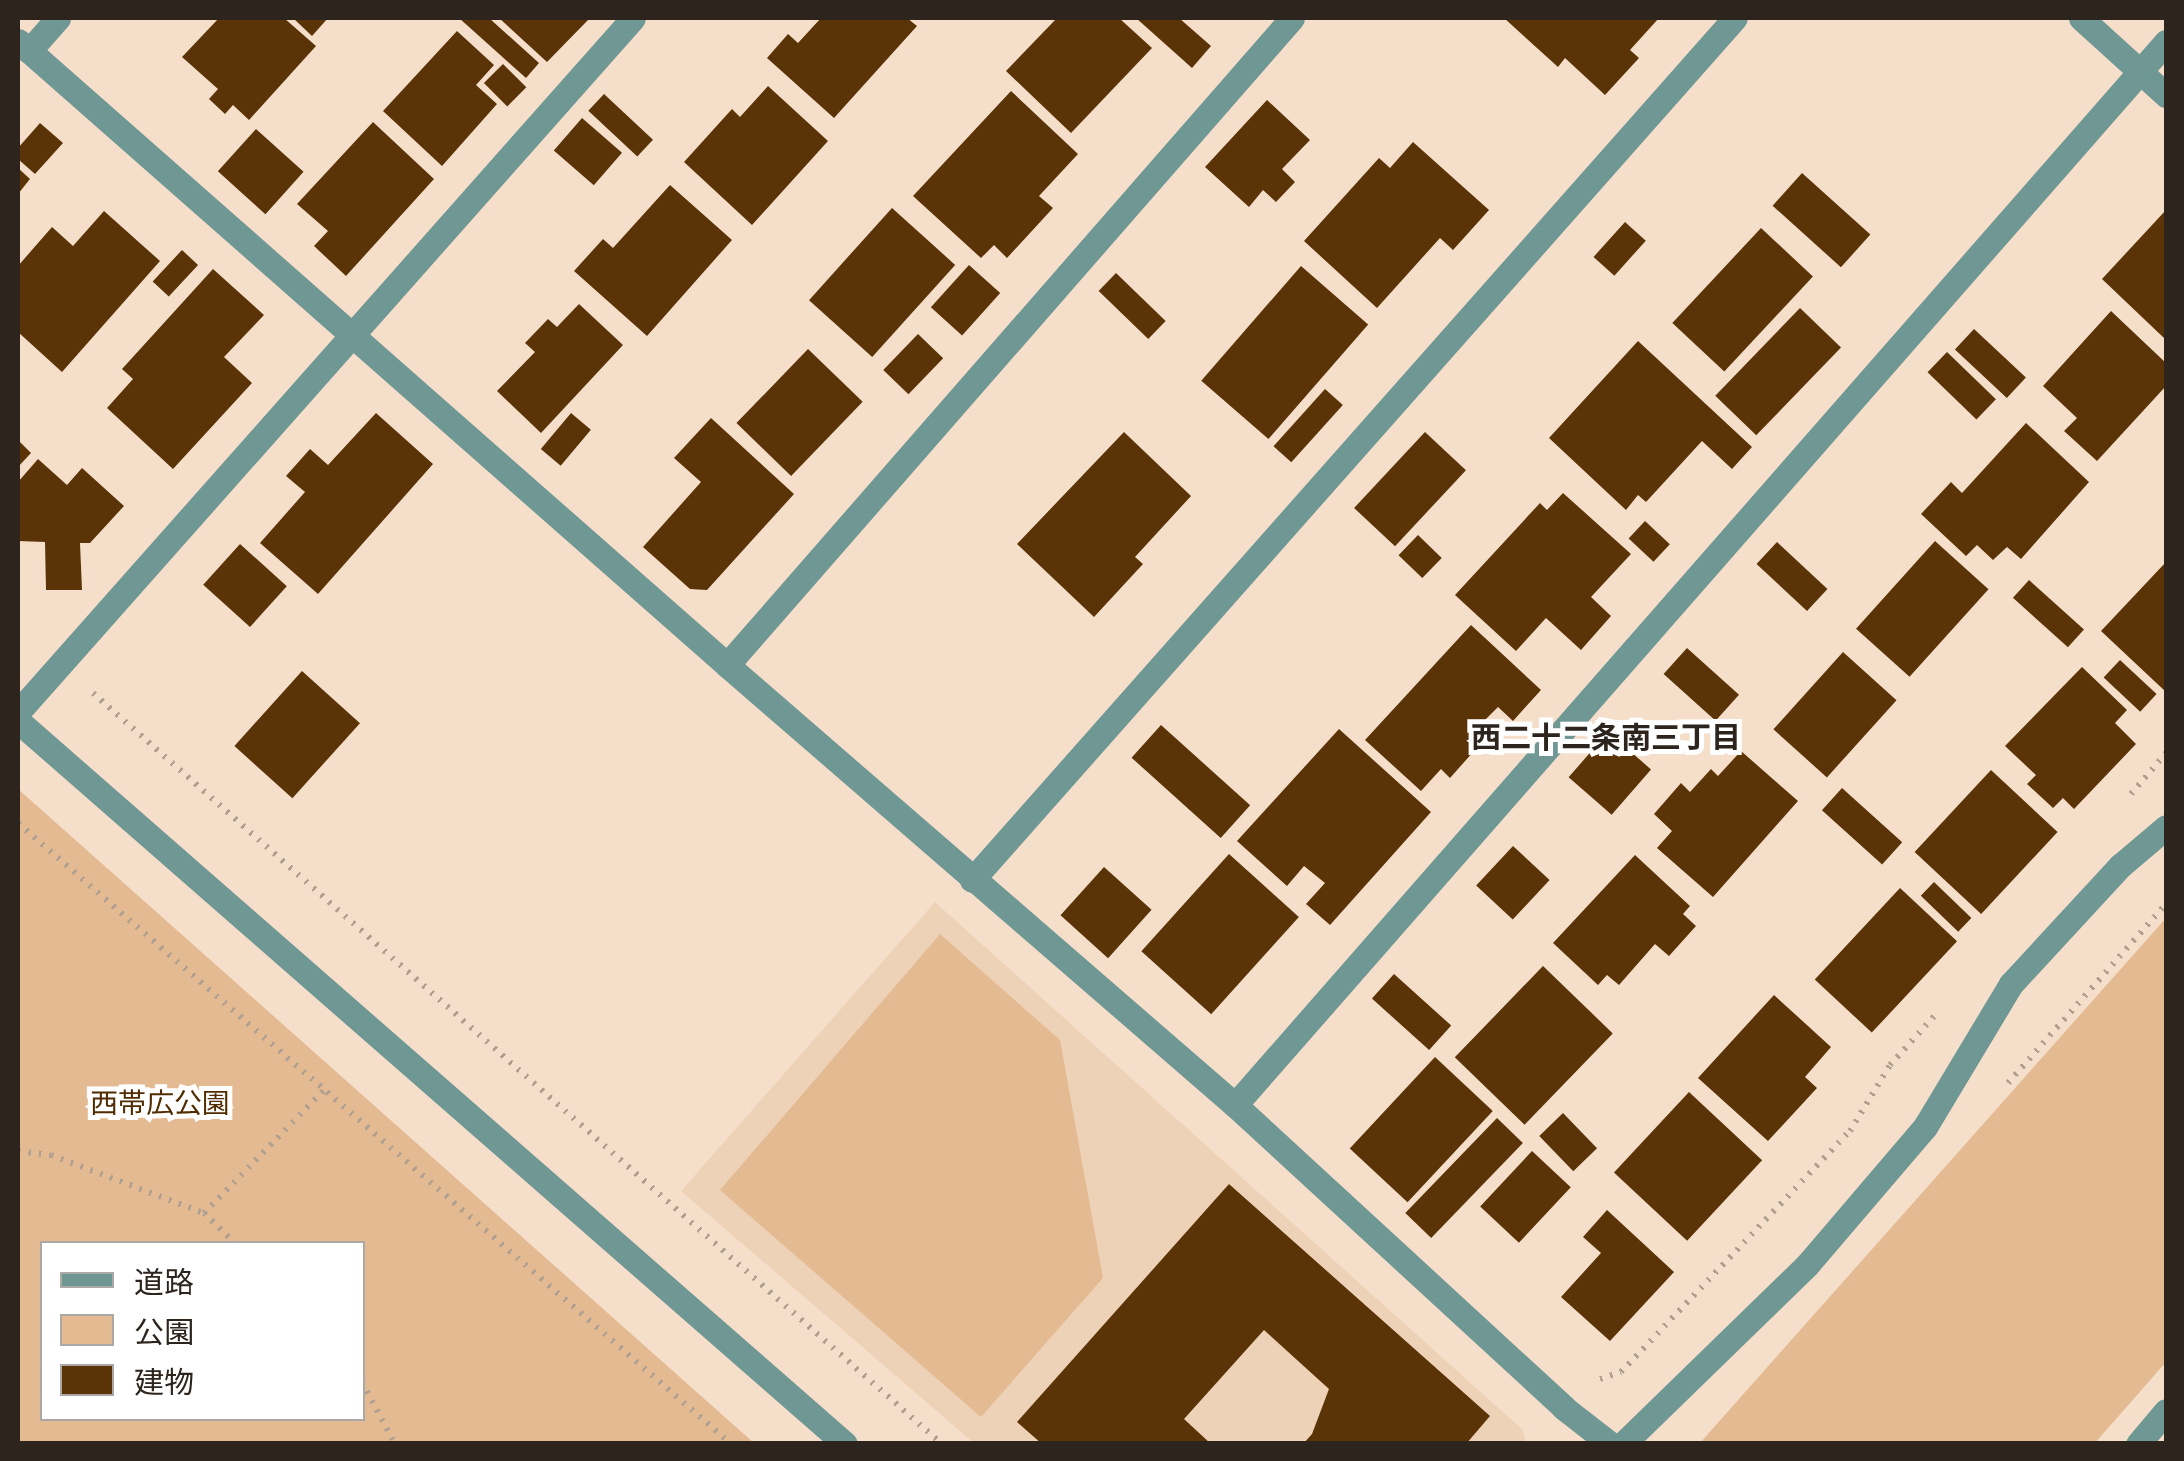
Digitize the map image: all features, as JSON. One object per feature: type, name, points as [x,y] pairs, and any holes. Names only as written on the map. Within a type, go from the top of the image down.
[{"type":"street","points":[[58,18],[23,46],[972,880],[1236,1105],[1564,1408],[1610,1444]]},
{"type":"street","points":[[18,712],[632,18]]},
{"type":"street","points":[[726,665],[1292,18]]},
{"type":"street","points":[[972,880],[1736,18]]},
{"type":"street","points":[[2080,18],[2166,95]]},
{"type":"street","points":[[1236,1105],[2166,42]]},
{"type":"street","points":[[18,721],[846,1444]]},
{"type":"street","points":[[1623,1444],[1807,1265],[1925,1127],[2011,984],[2120,866],[2166,827]]},
{"type":"street","points":[[2138,1444],[2166,1411]]},
{"type":"path","points":[[61,664],[942,1444]]},
{"type":"path","points":[[2127,798],[2166,753]]},
{"type":"path","points":[[18,823],[731,1444]]},
{"type":"path","points":[[1564,1408],[1588,1383],[1620,1372],[1850,1131],[1890,1066],[1943,1006]]},
{"type":"path","points":[[204,1213],[326,1088]]},
{"type":"path","points":[[18,1151],[51,1155],[204,1213],[233,1241]]},
{"type":"path","points":[[365,1387],[396,1444]]},
{"type":"shaded area","points":[[935,902],[1523,1430],[1526,1443],[974,1443],[681,1191]]},
{"type":"green space","name":"西帯広公園","points":[[18,789],[754,1443],[18,1443]]},
{"type":"green space","points":[[2166,918],[2166,1362],[2095,1443],[1700,1443]]},
{"type":"green space","points":[[940,934],[1060,1040],[1103,1278],[981,1417],[720,1190]]},
{"type":"building","points":[[219,18],[284,18],[316,46],[249,120],[233,105],[225,114],[209,99],[218,89],[182,57]]},
{"type":"building","points":[[293,18],[328,18],[312,36]]},
{"type":"building","points":[[459,18],[489,18],[539,63],[526,78]]},
{"type":"building","points":[[499,18],[590,18],[547,62]]},
{"type":"building","points":[[821,18],[907,18],[917,26],[834,118],[767,58],[788,34],[798,43]]},
{"type":"building","points":[[1057,18],[1119,18],[1152,48],[1071,133],[1006,71]]},
{"type":"building","points":[[1136,18],[1179,18],[1211,46],[1192,68]]},
{"type":"building","points":[[1504,18],[1659,18],[1630,50],[1639,58],[1605,95],[1565,58],[1558,67]]},
{"type":"building","points":[[457,31],[494,65],[476,85],[497,104],[442,166],[383,111]]},
{"type":"building","points":[[503,64],[526,87],[507,106],[484,83]]},
{"type":"building","points":[[768,86],[828,141],[752,225],[684,162],[732,109],[740,117]]},
{"type":"building","points":[[1011,91],[1078,154],[1039,196],[1053,208],[1007,258],[994,245],[981,258],[913,196]]},
{"type":"building","points":[[604,94],[653,140],[637,157],[588,111]]},
{"type":"building","points":[[1267,100],[1310,140],[1282,169],[1295,182],[1276,202],[1263,190],[1249,207],[1205,167]]},
{"type":"building","points":[[582,118],[622,153],[594,185],[554,150]]},
{"type":"building","points":[[373,122],[434,179],[346,276],[314,246],[328,231],[297,204]]},
{"type":"building","points":[[40,123],[63,143],[35,174],[18,159],[18,148]]},
{"type":"building","points":[[256,129],[304,172],[265,214],[218,171]]},
{"type":"building","points":[[1413,142],[1489,210],[1453,250],[1440,238],[1377,308],[1304,241],[1379,158],[1390,168]]},
{"type":"building","points":[[18,168],[30,179],[18,194]]},
{"type":"building","points":[[1802,173],[1870,235],[1841,267],[1773,206]]},
{"type":"building","points":[[670,185],[732,240],[647,336],[574,271],[603,239],[613,248]]},
{"type":"building","points":[[892,208],[955,265],[872,357],[809,300]]},
{"type":"building","points":[[2166,210],[2166,336],[2164,338],[2102,279]]},
{"type":"building","points":[[104,211],[160,261],[62,372],[18,332],[18,266],[52,227],[73,246]]},
{"type":"building","points":[[1625,222],[1646,241],[1614,276],[1594,257]]},
{"type":"building","points":[[1761,228],[1813,276],[1724,371],[1672,323]]},
{"type":"building","points":[[182,250],[198,265],[169,296],[153,281]]},
{"type":"building","points":[[969,265],[1000,293],[962,335],[931,307]]},
{"type":"building","points":[[1301,266],[1368,324],[1268,439],[1201,381]]},
{"type":"building","points":[[213,269],[264,315],[224,357],[252,383],[173,469],[107,408],[133,379],[122,369]]},
{"type":"building","points":[[1116,273],[1166,321],[1148,339],[1099,291]]},
{"type":"building","points":[[579,304],[623,345],[541,433],[497,391],[535,352],[525,343],[548,319],[557,327]]},
{"type":"building","points":[[1800,308],[1841,348],[1756,435],[1715,396]]},
{"type":"building","points":[[2111,311],[2166,363],[2166,386],[2097,461],[2064,431],[2077,418],[2043,386]]},
{"type":"building","points":[[1974,329],[2026,377],[2007,398],[1955,349]]},
{"type":"building","points":[[918,334],[943,358],[908,394],[883,370]]},
{"type":"building","points":[[1638,341],[1752,447],[1732,469],[1702,441],[1646,502],[1638,495],[1626,510],[1549,438]]},
{"type":"building","points":[[808,349],[863,402],[791,476],[736,423]]},
{"type":"building","points":[[1947,352],[1996,399],[1976,419],[1928,372]]},
{"type":"building","points":[[1325,389],[1343,405],[1291,462],[1273,446]]},
{"type":"building","points":[[376,413],[433,464],[318,594],[260,543],[305,492],[286,476],[310,449],[328,465]]},
{"type":"building","points":[[571,413],[591,430],[561,466],[541,449]]},
{"type":"building","points":[[711,418],[794,494],[707,590],[690,589],[643,547],[701,482],[674,458]]},
{"type":"building","points":[[2026,423],[2089,482],[2021,559],[2007,547],[1993,560],[1977,545],[1966,556],[1921,514],[1951,482],[1962,493]]},
{"type":"building","points":[[1124,432],[1191,496],[1135,557],[1143,564],[1094,617],[1017,544]]},
{"type":"building","points":[[1425,432],[1466,470],[1395,546],[1354,508]]},
{"type":"building","points":[[18,440],[31,453],[18,467]]},
{"type":"building","points":[[38,459],[67,485],[82,468],[124,506],[90,543],[80,543],[82,590],[46,590],[45,542],[18,541],[18,482]]},
{"type":"building","points":[[1563,493],[1631,554],[1591,597],[1611,616],[1581,650],[1546,618],[1516,651],[1455,595],[1540,503],[1547,510]]},
{"type":"building","points":[[1645,521],[1670,544],[1653,562],[1629,539]]},
{"type":"building","points":[[1418,535],[1442,558],[1422,578],[1399,555]]},
{"type":"building","points":[[1935,541],[1989,589],[1910,677],[1856,629]]},
{"type":"building","points":[[1777,542],[1827,589],[1807,611],[1757,564]]},
{"type":"building","points":[[240,544],[287,586],[250,627],[203,585]]},
{"type":"building","points":[[2166,562],[2166,692],[2101,631]]},
{"type":"building","points":[[2029,580],[2084,630],[2068,647],[2013,598]]},
{"type":"building","points":[[1471,625],[1541,690],[1513,721],[1498,707],[1472,733],[1482,742],[1450,778],[1441,769],[1421,791],[1365,740]]},
{"type":"building","points":[[1687,648],[1739,695],[1716,721],[1664,674]]},
{"type":"building","points":[[1843,652],[1897,700],[1827,777],[1773,729]]},
{"type":"building","points":[[2120,660],[2157,694],[2140,712],[2104,678]]},
{"type":"building","points":[[2082,667],[2127,710],[2115,723],[2136,744],[2074,809],[2063,798],[2053,808],[2027,784],[2036,775],[2005,746]]},
{"type":"building","points":[[302,671],[360,723],[292,798],[234,746]]},
{"type":"building","points":[[1161,725],[1250,805],[1221,838],[1132,758]]},
{"type":"building","points":[[1339,729],[1431,812],[1330,925],[1306,904],[1325,883],[1304,866],[1287,886],[1237,841]]},
{"type":"building","points":[[1608,732],[1651,769],[1612,815],[1569,777]]},
{"type":"building","points":[[1741,751],[1798,801],[1713,897],[1657,848],[1672,831],[1654,814],[1681,783],[1690,792],[1711,769],[1718,776]]},
{"type":"building","points":[[1991,770],[2058,832],[1981,914],[1915,852]]},
{"type":"building","points":[[1842,788],[1902,842],[1882,864],[1822,810]]},
{"type":"building","points":[[1513,846],[1550,880],[1513,920],[1476,885]]},
{"type":"building","points":[[1229,854],[1299,917],[1211,1014],[1141,951]]},
{"type":"building","points":[[1635,855],[1690,906],[1683,914],[1696,926],[1669,956],[1655,944],[1619,985],[1607,975],[1598,985],[1553,943]]},
{"type":"building","points":[[1104,867],[1152,910],[1108,958],[1061,915]]},
{"type":"building","points":[[1934,882],[1971,918],[1958,932],[1921,896]]},
{"type":"building","points":[[1900,888],[1957,941],[1872,1033],[1815,979]]},
{"type":"building","points":[[1543,966],[1613,1033],[1525,1125],[1455,1057]]},
{"type":"building","points":[[1394,974],[1451,1026],[1429,1050],[1372,999]]},
{"type":"building","points":[[1774,995],[1831,1047],[1805,1077],[1817,1088],[1768,1141],[1698,1078]]},
{"type":"building","points":[[1435,1057],[1493,1111],[1408,1202],[1350,1148]]},
{"type":"building","points":[[1689,1092],[1762,1160],[1687,1241],[1614,1172]]},
{"type":"building","points":[[1563,1113],[1597,1148],[1573,1171],[1539,1136]]},
{"type":"building","points":[[1497,1118],[1523,1143],[1431,1238],[1405,1213]]},
{"type":"building","points":[[1532,1151],[1571,1187],[1519,1243],[1480,1207]]},
{"type":"building","points":[[1229,1184],[1490,1416],[1466,1444],[1303,1444],[1312,1434],[1329,1389],[1264,1330],[1184,1419],[1211,1444],[1042,1444],[1017,1422]]},
{"type":"building","points":[[1607,1210],[1674,1272],[1610,1341],[1561,1297],[1601,1253],[1583,1237]]},
{"type":"district","name":"西二十二条南三丁目","points":[[1606,738]]}]
